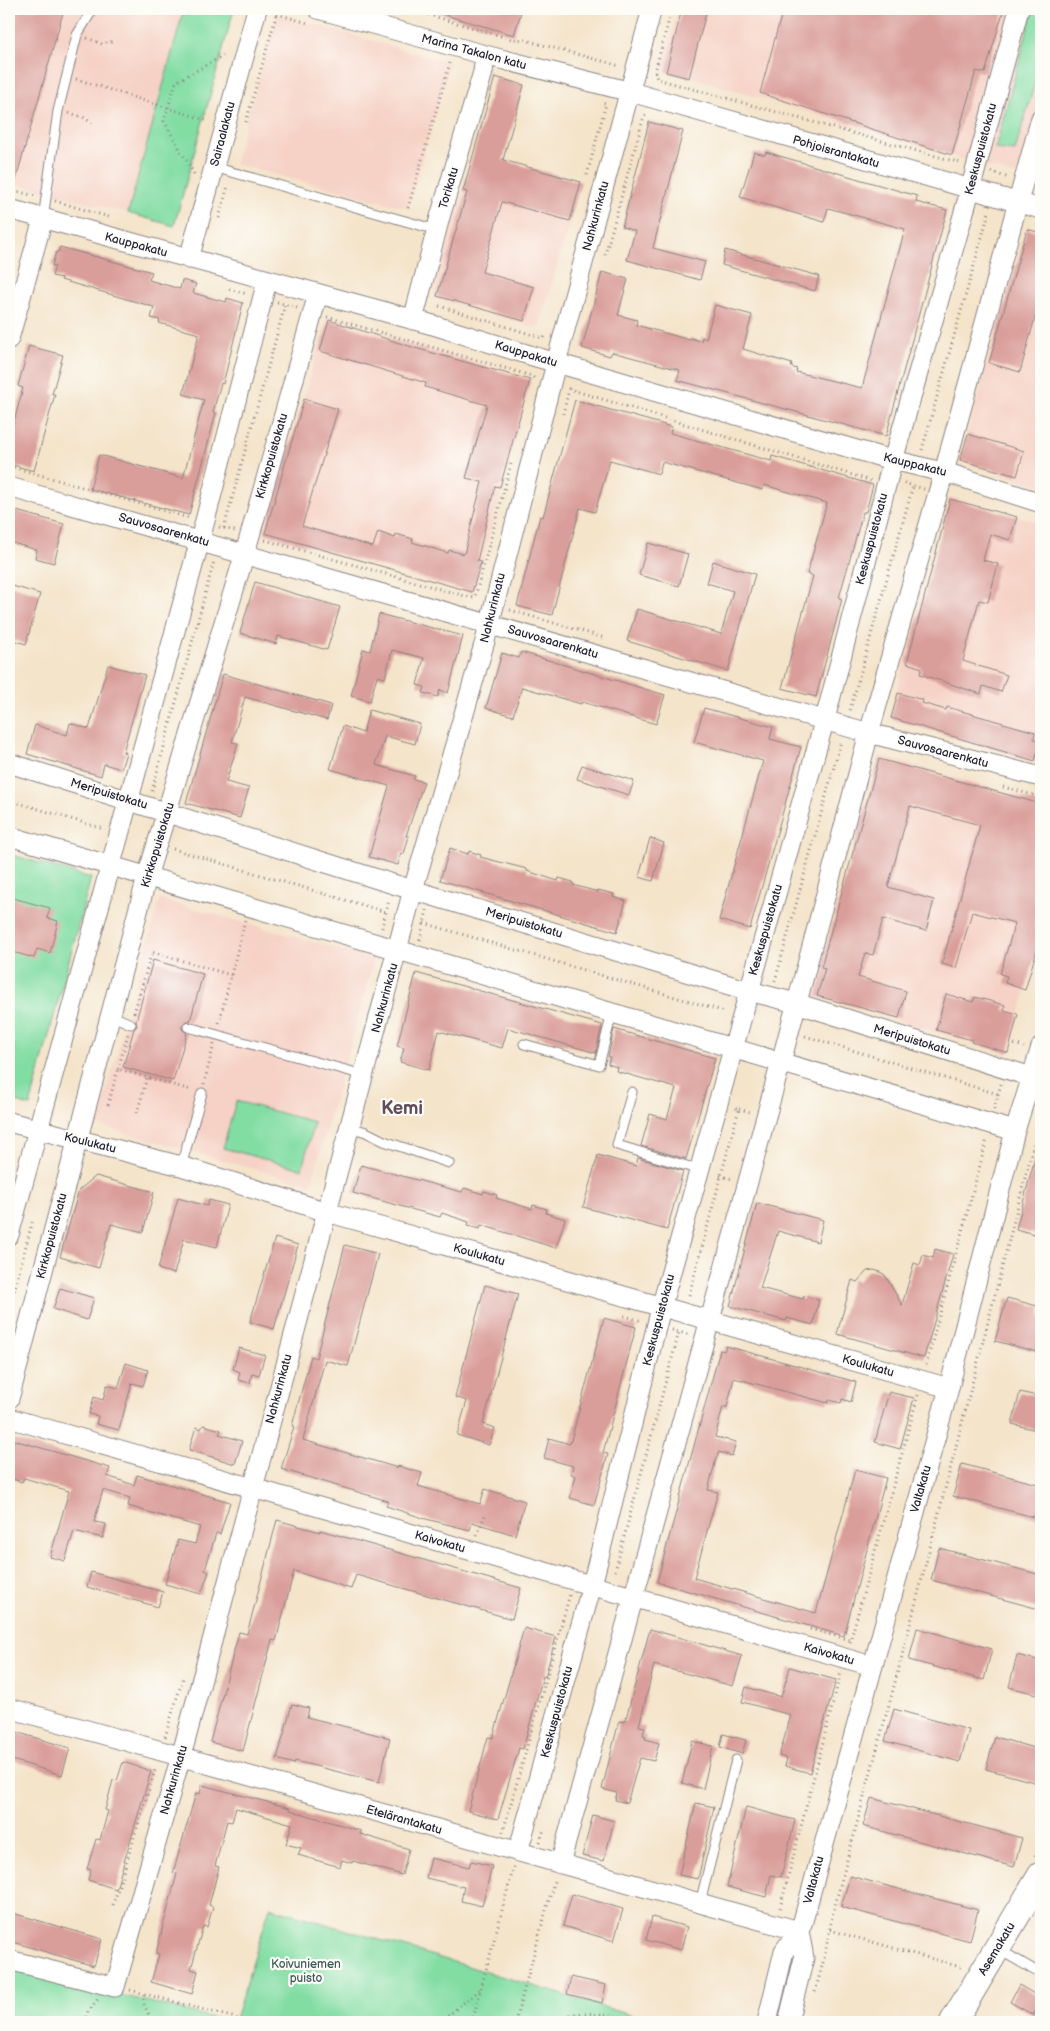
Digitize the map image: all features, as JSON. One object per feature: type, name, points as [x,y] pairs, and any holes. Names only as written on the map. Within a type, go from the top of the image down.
[{"type":"main road","name":"Asemakatu","points":[[953,2022],[1041,1875]]},
{"type":"street","name":"Sairaalakatu","points":[[189,259],[223,170],[257,9]]},
{"type":"street","name":"Nahkurinkatu","points":[[112,1986],[180,1756],[365,1075],[413,890],[489,623],[556,363],[652,9]]},
{"type":"street","name":"Keskuspuistokatu","points":[[518,1852],[583,1583],[734,1049],[748,991],[822,727],[888,478],[1019,9]]},
{"type":"street","name":"Marina Takalon katu","points":[[316,17],[484,64],[631,92]]},
{"type":"street","name":"Torikatu","points":[[413,320],[484,64]]},
{"type":"street","name":"Pohjoisrantakatu","points":[[631,92],[1041,209]]},
{"type":"street","points":[[560,1864],[782,1062],[796,1003],[867,740],[944,472],[1041,118]]},
{"type":"street","name":"Kauppakatu","points":[[9,209],[413,320],[893,460],[944,472],[1041,503]]},
{"type":"street","points":[[9,338],[43,219]]},
{"type":"street","points":[[9,1235],[38,1130],[104,864],[131,793],[267,280]]},
{"type":"street","name":"Kirkkopuistokatu","points":[[9,1399],[112,1016],[147,877],[247,544],[318,294]]},
{"type":"street","name":"Sauvosaarenkatu","points":[[9,486],[202,531],[247,544],[489,623],[867,740],[1041,778]]},
{"type":"street","name":"Meripuistokatu","points":[[9,763],[131,793],[413,890],[748,991],[796,1003],[1037,1078]]},
{"type":"street","points":[[9,836],[1015,1131]]},
{"type":"street","name":"Valtakatu","points":[[767,2022],[784,1951],[799,1931],[949,1388],[1015,1131],[1037,1078],[1041,1047]]},
{"type":"street","name":"Koulukatu","points":[[9,1122],[181,1166],[327,1212],[710,1322],[949,1388]]},
{"type":"street","name":"Kaivokatu","points":[[9,1418],[634,1597],[843,1666],[872,1666]]},
{"type":"street","name":"Etelärantakatu","points":[[9,1708],[799,1931]]},
{"type":"street","name":"Valtakatu","points":[[788,2022],[804,1958],[799,1931]]},
{"type":"street","points":[[9,1960],[112,1986]]},
{"type":"lane","points":[[43,219],[58,111],[77,35],[92,9]]},
{"type":"lane","points":[[223,170],[437,230]]},
{"type":"lane","points":[[524,1044],[599,1065],[612,1013]]},
{"type":"lane","points":[[112,1016],[131,1024]]},
{"type":"lane","points":[[188,1028],[365,1075]]},
{"type":"lane","points":[[632,1092],[617,1145],[700,1170]]},
{"type":"lane","points":[[181,1166],[202,1093]]},
{"type":"lane","points":[[350,1127],[384,1141],[449,1163]]},
{"type":"lane","points":[[700,1903],[736,1760]]},
{"type":"lane","points":[[998,1948],[1041,1974]]},
{"type":"lane","points":[[1037,2022],[1041,2014]]},
{"type":"path","points":[[244,128],[278,9]]},
{"type":"path","points":[[409,9],[617,66]]},
{"type":"path","points":[[672,9],[655,71],[657,79],[976,167],[1024,183]]},
{"type":"path","points":[[277,14],[316,17]]},
{"type":"path","points":[[77,35],[102,44],[115,41]]},
{"type":"path","points":[[195,176],[164,121],[176,82],[226,54]]},
{"type":"path","points":[[441,61],[484,64]]},
{"type":"path","points":[[408,208],[450,63]]},
{"type":"path","points":[[67,76],[209,121]]},
{"type":"path","points":[[586,179],[606,104],[597,101]]},
{"type":"path","points":[[58,111],[83,117],[92,123]]},
{"type":"path","points":[[644,116],[656,117]]},
{"type":"path","points":[[219,220],[223,170]]},
{"type":"path","points":[[9,189],[110,217]]},
{"type":"path","points":[[922,450],[989,212]]},
{"type":"path","points":[[224,528],[285,305]]},
{"type":"path","points":[[439,306],[544,338],[546,328]]},
{"type":"path","points":[[532,388],[534,379]]},
{"type":"path","points":[[561,418],[569,389],[875,482],[877,475],[938,493]]},
{"type":"path","points":[[9,466],[202,531],[224,528],[247,544],[472,598],[474,597],[514,455]]},
{"type":"path","points":[[850,710],[913,486]]},
{"type":"path","points":[[152,792],[215,560]]},
{"type":"path","points":[[822,727],[842,741],[867,740]]},
{"type":"path","points":[[774,982],[842,741]]},
{"type":"path","points":[[994,784],[1041,798]]},
{"type":"path","points":[[131,793],[152,792],[170,805]]},
{"type":"path","points":[[9,800],[107,830],[104,864]]},
{"type":"path","points":[[170,848],[386,912],[381,932]]},
{"type":"path","points":[[419,946],[429,902]]},
{"type":"path","points":[[424,924],[728,1013]]},
{"type":"path","points":[[118,1069],[146,981],[152,952],[232,975]]},
{"type":"path","points":[[802,1036],[998,1094]]},
{"type":"path","points":[[776,1924],[843,1666],[922,1380],[942,1297],[1004,1068]]},
{"type":"path","points":[[137,1114],[148,1074]]},
{"type":"path","points":[[689,1295],[738,1109],[718,1104]]},
{"type":"path","points":[[814,1995],[973,1373],[1033,1154],[1041,1116]]},
{"type":"path","points":[[700,1170],[748,1183]]},
{"type":"path","points":[[9,1310],[34,1217]]},
{"type":"path","points":[[616,1571],[679,1332]]},
{"type":"path","points":[[477,1535],[486,1513]]},
{"type":"path","points":[[503,1832],[583,1583]]},
{"type":"path","points":[[832,1671],[843,1666]]},
{"type":"path","points":[[113,1904],[184,1674]]},
{"type":"path","points":[[472,2022],[518,1852]]},
{"type":"path","points":[[515,2022],[560,1864]]},
{"type":"path","points":[[830,1930],[967,1969],[981,1976]]},
{"type":"path","points":[[85,2022],[88,2012],[112,1986],[250,2022]]},
{"type":"path","points":[[440,2022],[482,1987]]},
{"type":"path","points":[[144,1994],[144,2004],[152,2022]]},
{"type":"path","points":[[557,2022],[561,2017],[578,2013],[624,2018],[636,2022]]},
{"type":"shaded area","points":[[9,9],[184,9],[128,213],[9,182]]},
{"type":"shaded area","points":[[678,9],[1041,9],[1041,183],[662,68]]},
{"type":"shaded area","points":[[277,14],[450,63],[408,208],[234,164]]},
{"type":"shaded area","points":[[463,191],[570,221],[539,328],[433,298]]},
{"type":"shaded area","points":[[1027,227],[1041,231],[1041,486],[959,461]]},
{"type":"shaded area","points":[[327,318],[532,379],[473,594],[263,534]]},
{"type":"shaded area","points":[[950,497],[1041,523],[1041,764],[889,719]]},
{"type":"shaded area","points":[[879,755],[1041,802],[1041,935],[1009,1054],[812,995]]},
{"type":"shaded area","points":[[160,899],[374,959],[311,1185],[97,1125]]},
{"type":"green space","points":[[184,9],[234,9],[174,226],[128,213]]},
{"type":"green space","points":[[1033,9],[1041,11],[1041,62],[1015,151],[995,149]]},
{"type":"green space","points":[[9,854],[91,878],[30,1106],[9,1100]]},
{"type":"green space","points":[[236,1101],[314,1122],[302,1169],[223,1148]]},
{"type":"green space","name":"Koivuniemen puisto","points":[[270,1907],[654,2022],[234,2022]]},
{"type":"green space","points":[[9,1967],[230,2022],[9,2022]]},
{"type":"building","points":[[9,9],[64,9],[12,193],[9,192]]},
{"type":"building","points":[[435,9],[522,9],[514,35],[435,12]]},
{"type":"building","points":[[682,9],[707,9],[689,78],[666,72]]},
{"type":"building","points":[[783,9],[1004,9],[985,73],[976,71],[952,155],[760,93]]},
{"type":"building","points":[[495,77],[524,85],[503,160],[581,182],[570,221],[502,202],[482,272],[534,287],[524,321],[437,296],[467,192],[463,191]]},
{"type":"building","points":[[649,122],[683,131],[653,248],[705,262],[700,280],[627,260],[635,231],[622,227]]},
{"type":"building","points":[[754,152],[765,155],[766,152],[917,196],[916,202],[947,210],[886,436],[677,380],[680,370],[612,352],[610,356],[582,348],[602,272],[628,279],[618,315],[637,320],[636,325],[690,340],[690,338],[701,341],[702,337],[706,339],[715,305],[752,315],[743,349],[792,364],[791,367],[797,369],[796,372],[862,388],[905,229],[828,208],[824,222],[740,197]]},
{"type":"building","points":[[1027,229],[1041,233],[1041,296],[1020,372],[989,363]]},
{"type":"building","points":[[60,247],[152,272],[149,280],[180,289],[182,280],[196,284],[193,293],[226,302],[227,298],[243,303],[223,384],[221,383],[213,412],[216,413],[189,515],[90,489],[99,455],[183,478],[204,400],[183,394],[199,334],[159,323],[160,320],[151,318],[154,307],[52,276],[55,266],[52,266],[56,252],[58,252]]},
{"type":"building","points":[[725,250],[819,276],[815,291],[722,265]]},
{"type":"building","points":[[329,320],[415,348],[530,380],[500,487],[495,486],[477,561],[481,562],[472,592],[265,533],[304,399],[338,409],[302,526],[373,547],[378,532],[395,538],[396,534],[413,539],[412,542],[448,553],[449,550],[464,554],[482,482],[466,478],[487,405],[425,387],[426,383],[320,351]]},
{"type":"building","points":[[29,346],[63,355],[52,394],[55,394],[34,471],[9,464],[9,440],[23,388],[18,386]]},
{"type":"building","points":[[575,400],[672,427],[670,433],[771,461],[772,456],[873,485],[866,512],[863,512],[839,598],[842,599],[816,697],[782,688],[813,576],[807,574],[827,503],[764,485],[763,490],[662,462],[659,474],[610,460],[595,512],[580,508],[552,615],[517,606],[540,516],[543,517]]},
{"type":"building","points":[[968,434],[1024,451],[1017,476],[960,460]]},
{"type":"building","points":[[950,499],[1017,517],[1010,540],[990,534],[983,560],[998,564],[988,602],[979,600],[963,661],[1007,675],[1001,692],[983,686],[981,694],[920,674],[922,668],[907,663]]},
{"type":"building","points":[[9,509],[64,524],[54,563],[35,558],[37,550],[9,542]]},
{"type":"building","points":[[648,543],[688,554],[679,586],[639,575]]},
{"type":"building","points":[[713,561],[755,574],[728,671],[627,641],[637,609],[721,634],[733,591],[707,583]]},
{"type":"building","points":[[255,582],[340,607],[327,650],[278,636],[276,644],[240,633]]},
{"type":"building","points":[[9,585],[40,594],[26,644],[9,639]]},
{"type":"building","points":[[379,614],[463,636],[448,693],[440,690],[438,697],[423,693],[425,687],[417,685],[424,658],[392,650],[385,678],[377,676],[370,701],[351,696],[363,649],[370,651]]},
{"type":"building","points":[[521,652],[665,695],[656,724],[582,702],[581,704],[522,687],[513,716],[486,708],[502,653],[519,658]]},
{"type":"building","points":[[108,665],[145,675],[123,752],[126,753],[121,769],[104,764],[101,776],[27,754],[35,725],[67,735],[70,723],[89,729]]},
{"type":"building","points":[[223,674],[331,705],[327,720],[245,697],[232,742],[238,743],[226,782],[249,788],[240,818],[186,803]]},
{"type":"building","points":[[898,693],[923,700],[922,703],[946,710],[947,707],[1035,732],[1034,739],[1041,740],[1035,761],[891,718]]},
{"type":"building","points":[[704,708],[773,727],[770,739],[801,747],[750,929],[719,920],[763,761],[694,742]]},
{"type":"building","points":[[369,710],[420,724],[415,744],[385,736],[376,765],[415,776],[413,779],[424,782],[406,836],[409,836],[404,854],[401,853],[398,865],[369,857],[389,786],[330,769],[343,726],[363,733]]},
{"type":"building","points":[[879,759],[1041,804],[1041,936],[1025,990],[1005,983],[1007,976],[1000,974],[1015,923],[972,912],[956,968],[942,964],[980,825],[910,806],[888,887],[934,900],[926,931],[883,919],[873,955],[865,953],[858,977],[906,991],[899,1018],[817,996],[825,968],[821,967]]},
{"type":"building","points":[[582,765],[634,781],[629,795],[577,779]]},
{"type":"building","points":[[650,838],[664,843],[653,881],[639,877]]},
{"type":"building","points":[[450,848],[468,854],[469,851],[481,855],[480,857],[527,869],[527,871],[558,881],[559,878],[573,882],[573,885],[614,894],[613,897],[626,901],[617,932],[440,880]]},
{"type":"building","points":[[9,897],[50,908],[47,918],[58,921],[50,953],[37,949],[34,958],[9,951]]},
{"type":"building","points":[[153,960],[203,974],[190,1021],[186,1021],[182,1025],[182,1029],[187,1033],[173,1081],[123,1067],[134,1029],[137,1026],[136,1021]]},
{"type":"building","points":[[416,973],[602,1025],[596,1053],[508,1028],[502,1048],[439,1031],[429,1070],[400,1062],[404,1048],[397,1046]]},
{"type":"building","points":[[946,994],[973,1002],[975,997],[1005,1005],[1004,1010],[1018,1014],[1008,1053],[936,1030]]},
{"type":"building","points":[[614,1029],[715,1058],[686,1159],[641,1146],[650,1114],[667,1119],[676,1088],[616,1071],[617,1067],[608,1064]]},
{"type":"building","points":[[1037,1150],[1041,1151],[1041,1236],[1016,1229]]},
{"type":"building","points":[[598,1155],[636,1166],[638,1158],[683,1171],[667,1230],[583,1207]]},
{"type":"building","points":[[361,1165],[462,1192],[464,1188],[483,1194],[484,1191],[497,1195],[496,1198],[532,1209],[533,1205],[547,1209],[546,1213],[565,1219],[556,1248],[481,1225],[480,1229],[468,1226],[469,1222],[442,1213],[440,1217],[353,1193]]},
{"type":"building","points":[[96,1176],[154,1192],[143,1232],[111,1224],[99,1268],[60,1257],[79,1190]]},
{"type":"building","points":[[178,1198],[207,1206],[209,1200],[228,1205],[217,1247],[184,1239],[174,1274],[158,1269]]},
{"type":"building","points":[[757,1203],[823,1220],[818,1242],[778,1231],[760,1288],[803,1299],[804,1296],[819,1300],[813,1325],[787,1318],[786,1321],[730,1306]]},
{"type":"building","points":[[275,1238],[298,1245],[274,1329],[250,1322]]},
{"type":"building","points":[[345,1245],[378,1254],[348,1366],[325,1360],[303,1440],[398,1468],[398,1466],[422,1473],[418,1486],[480,1504],[485,1489],[525,1501],[515,1535],[472,1522],[470,1530],[426,1519],[386,1506],[388,1501],[281,1469],[294,1427],[292,1426],[311,1356],[316,1358]]},
{"type":"building","points":[[935,1249],[953,1254],[924,1358],[837,1334],[852,1280],[857,1282],[867,1271],[874,1270],[880,1272],[885,1275],[902,1305],[914,1263],[920,1265],[923,1255],[933,1258]]},
{"type":"building","points":[[485,1285],[518,1294],[483,1424],[495,1428],[489,1445],[457,1435],[467,1401],[455,1397]]},
{"type":"building","points":[[60,1288],[94,1298],[87,1320],[53,1309]]},
{"type":"building","points":[[1007,1298],[1041,1307],[1041,1353],[995,1341]]},
{"type":"building","points":[[604,1318],[636,1327],[603,1453],[608,1454],[594,1505],[570,1498],[576,1476],[571,1474],[573,1466],[544,1458],[549,1438],[570,1444]]},
{"type":"building","points":[[726,1346],[856,1382],[851,1402],[842,1399],[841,1403],[829,1400],[828,1403],[734,1378],[727,1407],[723,1407],[715,1437],[736,1442],[732,1456],[719,1452],[716,1459],[708,1490],[718,1492],[694,1578],[816,1613],[855,1470],[886,1478],[844,1636],[657,1582],[720,1350],[724,1351]]},
{"type":"building","points":[[239,1348],[265,1355],[259,1375],[252,1373],[250,1383],[238,1380],[240,1372],[233,1369]]},
{"type":"building","points":[[126,1363],[148,1370],[143,1386],[132,1383],[119,1430],[96,1424],[98,1416],[89,1414],[94,1397],[103,1400],[107,1385],[118,1388]]},
{"type":"building","points":[[889,1392],[914,1398],[900,1449],[875,1442]]},
{"type":"building","points":[[1020,1392],[1041,1397],[1041,1431],[1012,1424]]},
{"type":"building","points":[[203,1425],[221,1430],[219,1434],[242,1441],[235,1464],[189,1450],[196,1427],[201,1429]]},
{"type":"building","points":[[14,1440],[110,1468],[107,1476],[134,1485],[137,1475],[230,1502],[220,1534],[216,1533],[205,1570],[209,1572],[201,1594],[165,1584],[178,1540],[195,1544],[200,1527],[128,1506],[130,1498],[103,1490],[94,1522],[106,1524],[103,1538],[74,1531],[65,1561],[50,1557],[69,1491],[24,1478],[22,1482],[9,1478],[9,1459]]},
{"type":"building","points":[[962,1464],[1041,1485],[1041,1519],[953,1496]]},
{"type":"building","points":[[277,1520],[320,1532],[320,1530],[521,1588],[512,1619],[356,1575],[351,1589],[294,1571],[276,1641],[272,1640],[243,1751],[210,1742],[239,1632],[247,1634]]},
{"type":"building","points":[[939,1548],[1041,1575],[1041,1601],[1039,1609],[931,1580]]},
{"type":"building","points":[[91,1572],[163,1592],[158,1607],[87,1587]]},
{"type":"building","points":[[524,1628],[556,1637],[523,1749],[519,1748],[498,1819],[468,1811],[488,1737],[493,1738]]},
{"type":"building","points":[[917,1628],[992,1649],[984,1680],[909,1660]]},
{"type":"building","points":[[650,1629],[742,1656],[733,1686],[654,1665],[639,1726],[645,1727],[643,1735],[646,1736],[645,1739],[659,1743],[654,1761],[640,1758],[627,1803],[615,1800],[617,1793],[602,1789],[619,1721],[625,1722]]},
{"type":"building","points":[[1017,1655],[1041,1661],[1041,1695],[1009,1687]]},
{"type":"building","points":[[790,1667],[836,1680],[810,1773],[785,1766],[787,1759],[779,1756],[791,1715],[742,1702],[746,1687],[781,1697]]},
{"type":"building","points":[[292,1704],[309,1708],[307,1717],[390,1738],[379,1782],[295,1761],[294,1764],[277,1759]]},
{"type":"building","points":[[894,1709],[969,1730],[960,1762],[885,1741]]},
{"type":"building","points":[[9,1730],[70,1748],[62,1775],[9,1759]]},
{"type":"building","points":[[723,1734],[746,1740],[742,1754],[720,1747]]},
{"type":"building","points":[[995,1737],[1041,1750],[1041,1784],[986,1769]]},
{"type":"building","points":[[692,1741],[713,1746],[703,1789],[682,1783]]},
{"type":"building","points":[[123,1762],[151,1771],[116,1889],[88,1880],[91,1870],[87,1869],[96,1839],[100,1840],[108,1811],[105,1810],[113,1780],[117,1781]]},
{"type":"building","points":[[202,1785],[290,1808],[290,1810],[361,1831],[360,1834],[409,1849],[402,1875],[353,1861],[352,1863],[342,1860],[340,1867],[298,1855],[301,1848],[286,1844],[292,1824],[236,1808],[232,1822],[227,1821],[215,1866],[219,1867],[209,1905],[213,1907],[207,1927],[203,1926],[191,1969],[198,1971],[192,1994],[151,1982],[159,1954],[156,1953],[177,1874],[173,1873],[196,1793],[200,1794]]},
{"type":"building","points":[[871,1798],[1022,1838],[1014,1867],[863,1826]]},
{"type":"building","points":[[696,1803],[714,1807],[698,1879],[679,1875]]},
{"type":"building","points":[[746,1807],[795,1820],[781,1877],[771,1875],[766,1897],[727,1887]]},
{"type":"building","points":[[593,1815],[614,1821],[604,1861],[582,1856]]},
{"type":"building","points":[[431,1858],[469,1867],[471,1861],[492,1866],[482,1906],[461,1901],[464,1887],[426,1878]]},
{"type":"building","points":[[850,1876],[978,1910],[970,1941],[841,1907]]},
{"type":"building","points":[[572,1894],[623,1909],[614,1941],[563,1926]]},
{"type":"building","points":[[9,1912],[102,1939],[94,1966],[9,1941]]},
{"type":"building","points":[[652,1917],[687,1927],[681,1950],[646,1940]]},
{"type":"building","points":[[571,1977],[606,1985],[602,2003],[567,1994]]},
{"type":"building","points":[[1019,1985],[1041,1998],[1041,2008],[1037,2009],[1033,2015],[1010,2002]]},
{"type":"district","name":"Kemi","points":[[402,1108]]}]
